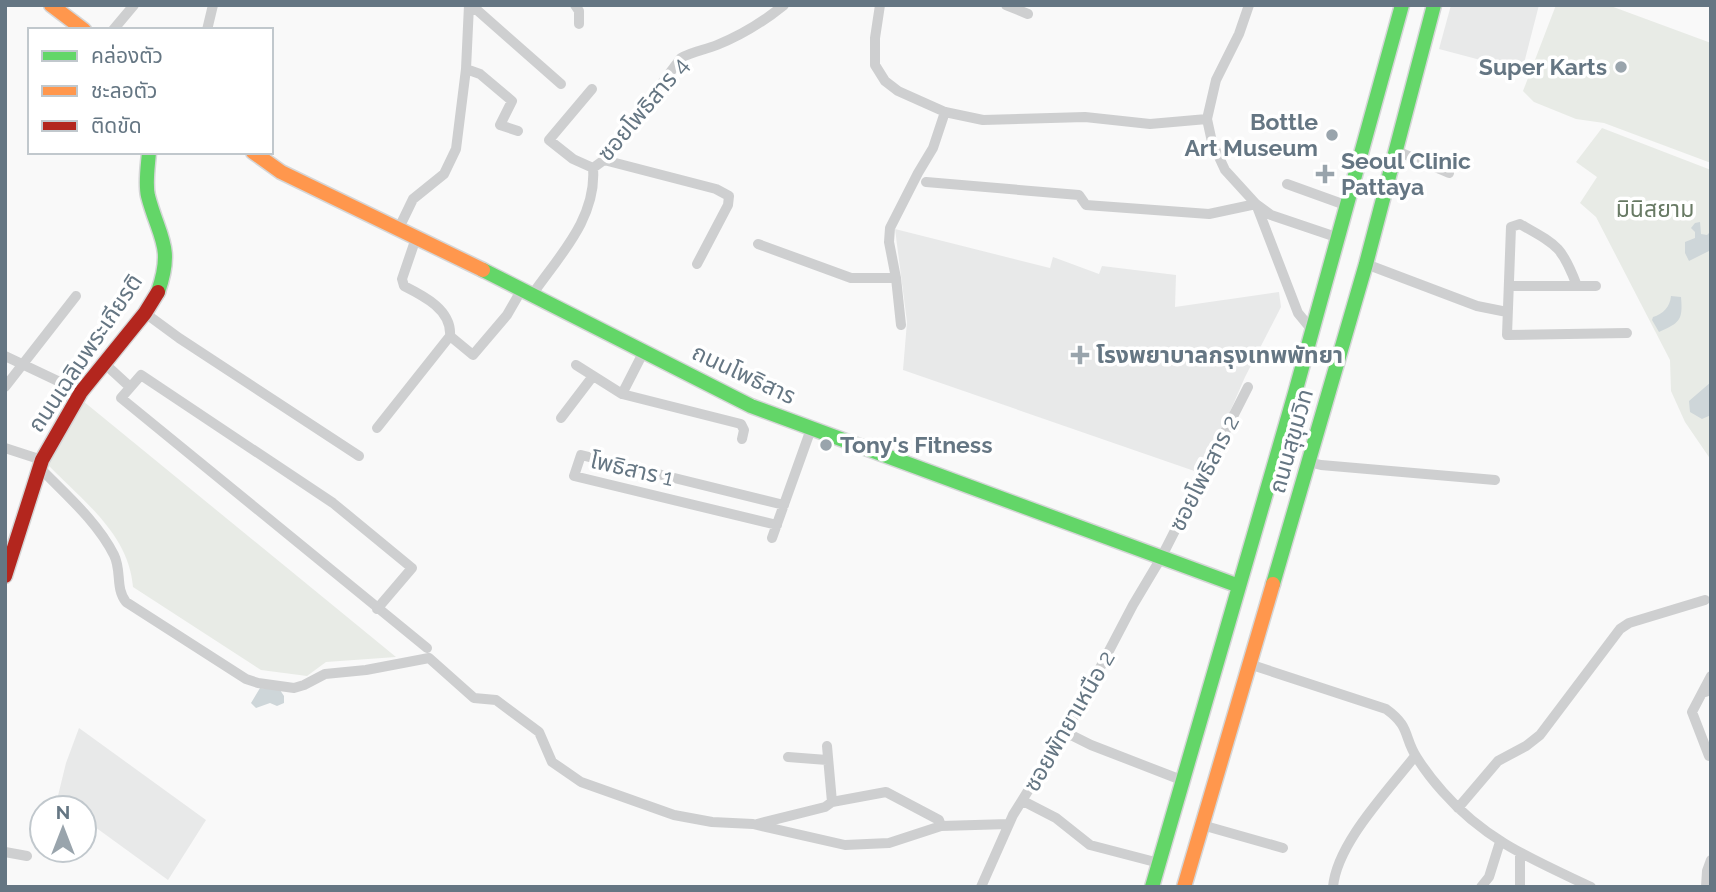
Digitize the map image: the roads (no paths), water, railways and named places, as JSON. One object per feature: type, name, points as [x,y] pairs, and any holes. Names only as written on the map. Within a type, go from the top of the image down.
[{"type":"main road","name":"ถนนสุขุมวิท","points":[[1152,887],[1339,238],[1402,5]]},
{"type":"main road","name":"ถนนสุขุมวิท","points":[[1184,887],[1366,264],[1434,5]]},
{"type":"main road","points":[[56,6],[82,28]]},
{"type":"main road","name":"ถนนเฉลิมพระเกียรติ","points":[[5,576],[41,464],[81,392],[145,313],[158,291],[165,270],[166,250],[147,193],[149,154]]},
{"type":"main road","name":"ถนนโพธิสาร","points":[[256,154],[281,172],[527,292],[751,406],[1239,586]]},
{"type":"street","points":[[115,28],[134,5]]},
{"type":"street","points":[[207,28],[213,5]]},
{"type":"street","points":[[575,5],[579,10],[579,24]]},
{"type":"street","name":"ซอยโพธิสาร 4","points":[[450,336],[472,355],[527,292],[584,219],[593,190],[593,168],[604,160],[681,58],[749,31],[784,5]]},
{"type":"street","points":[[880,5],[874,65],[884,81],[898,91],[945,112],[983,120],[1085,117],[1150,124],[1207,119]]},
{"type":"street","points":[[1007,5],[1028,14]]},
{"type":"street","points":[[1249,5],[1239,34],[1216,80],[1207,119],[1212,142],[1225,170],[1256,204],[1270,215],[1339,238]]},
{"type":"street","points":[[398,230],[413,199],[444,174],[456,149],[466,69],[469,7],[477,10],[561,84]]},
{"type":"street","points":[[466,69],[480,74],[512,101],[500,125],[518,131]]},
{"type":"street","points":[[592,89],[549,140],[573,159],[593,168]]},
{"type":"street","points":[[901,325],[889,242],[890,228],[933,148],[945,112]]},
{"type":"street","points":[[1397,151],[1449,173]]},
{"type":"street","points":[[604,160],[716,189],[729,196],[728,205],[697,264]]},
{"type":"street","points":[[926,181],[1079,195],[1086,205],[1209,214],[1256,204]]},
{"type":"street","points":[[1287,184],[1348,206]]},
{"type":"street","points":[[1256,204],[1298,313],[1312,330]]},
{"type":"street","points":[[1577,286],[1566,257],[1559,249],[1529,229],[1514,225],[1510,231],[1507,335],[1627,333]]},
{"type":"street","points":[[377,428],[450,336],[450,328],[441,310],[427,298],[404,286],[402,279],[416,238]]},
{"type":"street","points":[[758,244],[851,278],[896,278]]},
{"type":"street","points":[[1366,264],[1477,306],[1507,312]]},
{"type":"street","points":[[1509,286],[1595,286]]},
{"type":"street","points":[[5,387],[76,296]]},
{"type":"street","points":[[145,313],[359,456]]},
{"type":"street","points":[[622,394],[644,351]]},
{"type":"street","points":[[5,356],[81,392]]},
{"type":"street","points":[[105,364],[130,387]]},
{"type":"street","points":[[576,365],[622,394],[741,424],[744,430],[742,439]]},
{"type":"street","points":[[377,609],[412,568],[333,503],[141,375],[121,398],[377,609],[427,649]]},
{"type":"street","points":[[561,418],[593,376]]},
{"type":"street","name":"ซอยโพธิสาร 2","points":[[1161,558],[1248,387]]},
{"type":"street","points":[[772,538],[811,429]]},
{"type":"street","points":[[5,448],[41,464],[89,519],[117,559],[120,595],[126,602],[246,679],[294,688],[325,674],[366,670],[429,658],[474,698],[496,700],[539,732],[552,762],[581,782],[674,816],[752,824],[845,845],[889,844],[940,826],[1009,824]]},
{"type":"street","name":"โพธิสาร 1","points":[[777,525],[574,476],[581,455],[784,505]]},
{"type":"street","points":[[1309,462],[1495,480]]},
{"type":"street","name":"ซอยพัทยาเหนือ 2","points":[[981,887],[1009,824],[1065,732],[1161,558]]},
{"type":"street","points":[[1458,808],[1498,761],[1526,746],[1540,734],[1620,629],[1629,622],[1704,600]]},
{"type":"street","points":[[1249,664],[1386,709],[1399,719],[1415,756],[1442,792],[1471,822],[1520,853],[1591,887]]},
{"type":"street","points":[[1711,676],[1707,691],[1692,712],[1709,756],[1711,755]]},
{"type":"street","points":[[1065,732],[1091,745],[1184,780]]},
{"type":"street","points":[[827,746],[832,802]]},
{"type":"street","points":[[1333,887],[1334,874],[1346,845],[1415,756]]},
{"type":"street","points":[[788,757],[827,760]]},
{"type":"street","points":[[752,824],[795,816],[825,807],[832,802],[886,792],[939,820],[940,826]]},
{"type":"street","points":[[1023,801],[1056,817],[1090,845],[1159,863]]},
{"type":"street","points":[[1202,825],[1283,848]]},
{"type":"street","points":[[1481,887],[1489,877],[1500,842]]},
{"type":"street","points":[[5,852],[27,856]]},
{"type":"street","points":[[1520,853],[1520,887]]},
{"type":"street","points":[[1706,887],[1711,860]]},
{"type":"place","name":"Super Karts","points":[[1621,67]]},
{"type":"place","name":"Bottle Art Museum","points":[[1332,135]]},
{"type":"place","name":"Seoul Clinic Pattaya","points":[[1325,174]]},
{"type":"place","name":"โรงพยาบาลกรุงเทพพัทยา","points":[[1080,355]]},
{"type":"place","name":"Tony's Fitness","points":[[826,445]]},
{"type":"park label","name":"มินิสยาม","points":[[1655,209]]}]
